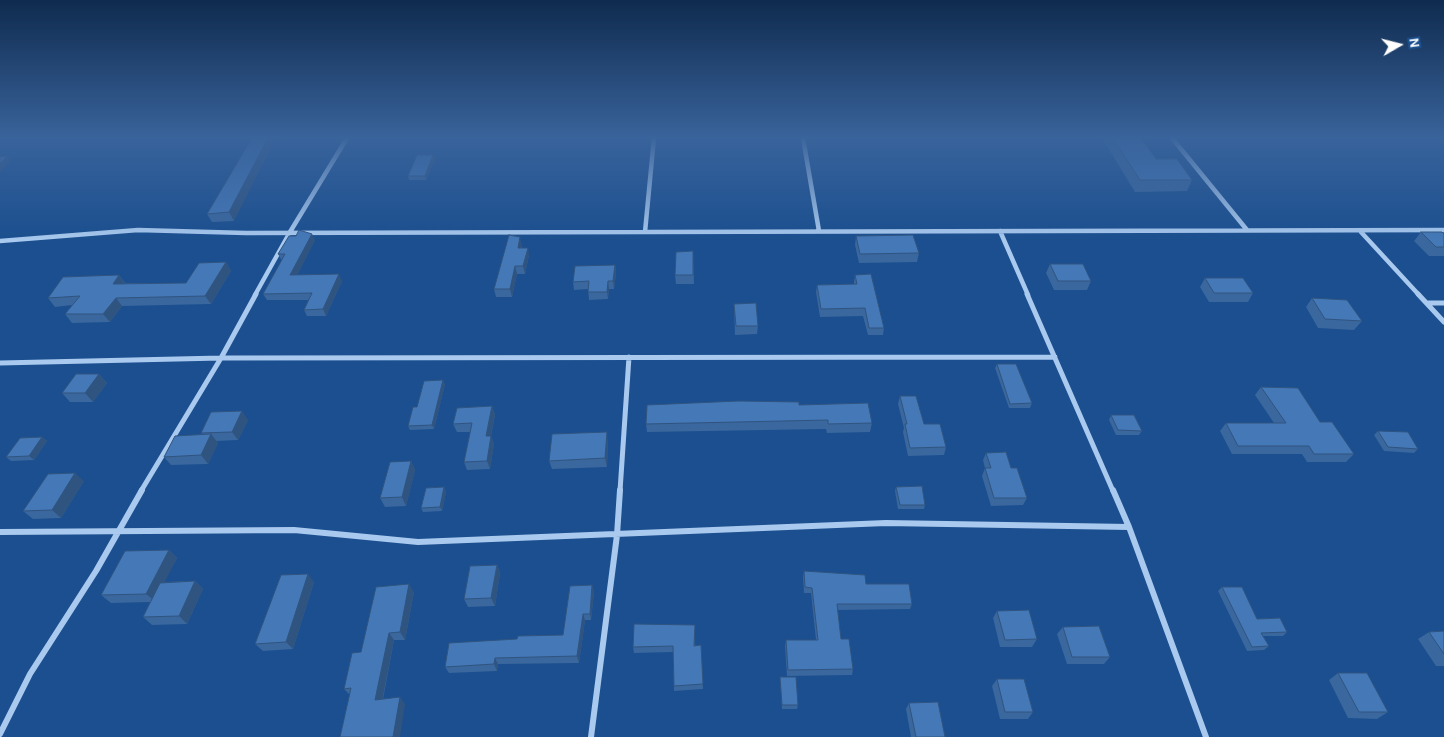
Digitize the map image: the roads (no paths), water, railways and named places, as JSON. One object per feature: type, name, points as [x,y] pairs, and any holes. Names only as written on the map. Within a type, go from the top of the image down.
[{"type":"street","points":[[0,734],[30,674],[96,571],[221,358],[290,232],[326,172]]},
{"type":"street","points":[[645,232],[651,172]]},
{"type":"street","points":[[809,172],[819,231]]},
{"type":"street","points":[[1200,172],[1247,230]]},
{"type":"street","points":[[0,242],[138,230],[246,233],[1247,230],[1361,232],[1444,230]]},
{"type":"street","points":[[1000,231],[1129,527],[1206,737]]},
{"type":"street","points":[[1361,232],[1444,322]]},
{"type":"street","points":[[1427,304],[1444,303]]},
{"type":"street","points":[[591,737],[617,535],[629,357]]},
{"type":"street","points":[[0,363],[221,358],[1055,358]]},
{"type":"street","points":[[0,532],[294,530],[418,542],[886,523],[1129,527]]}]
